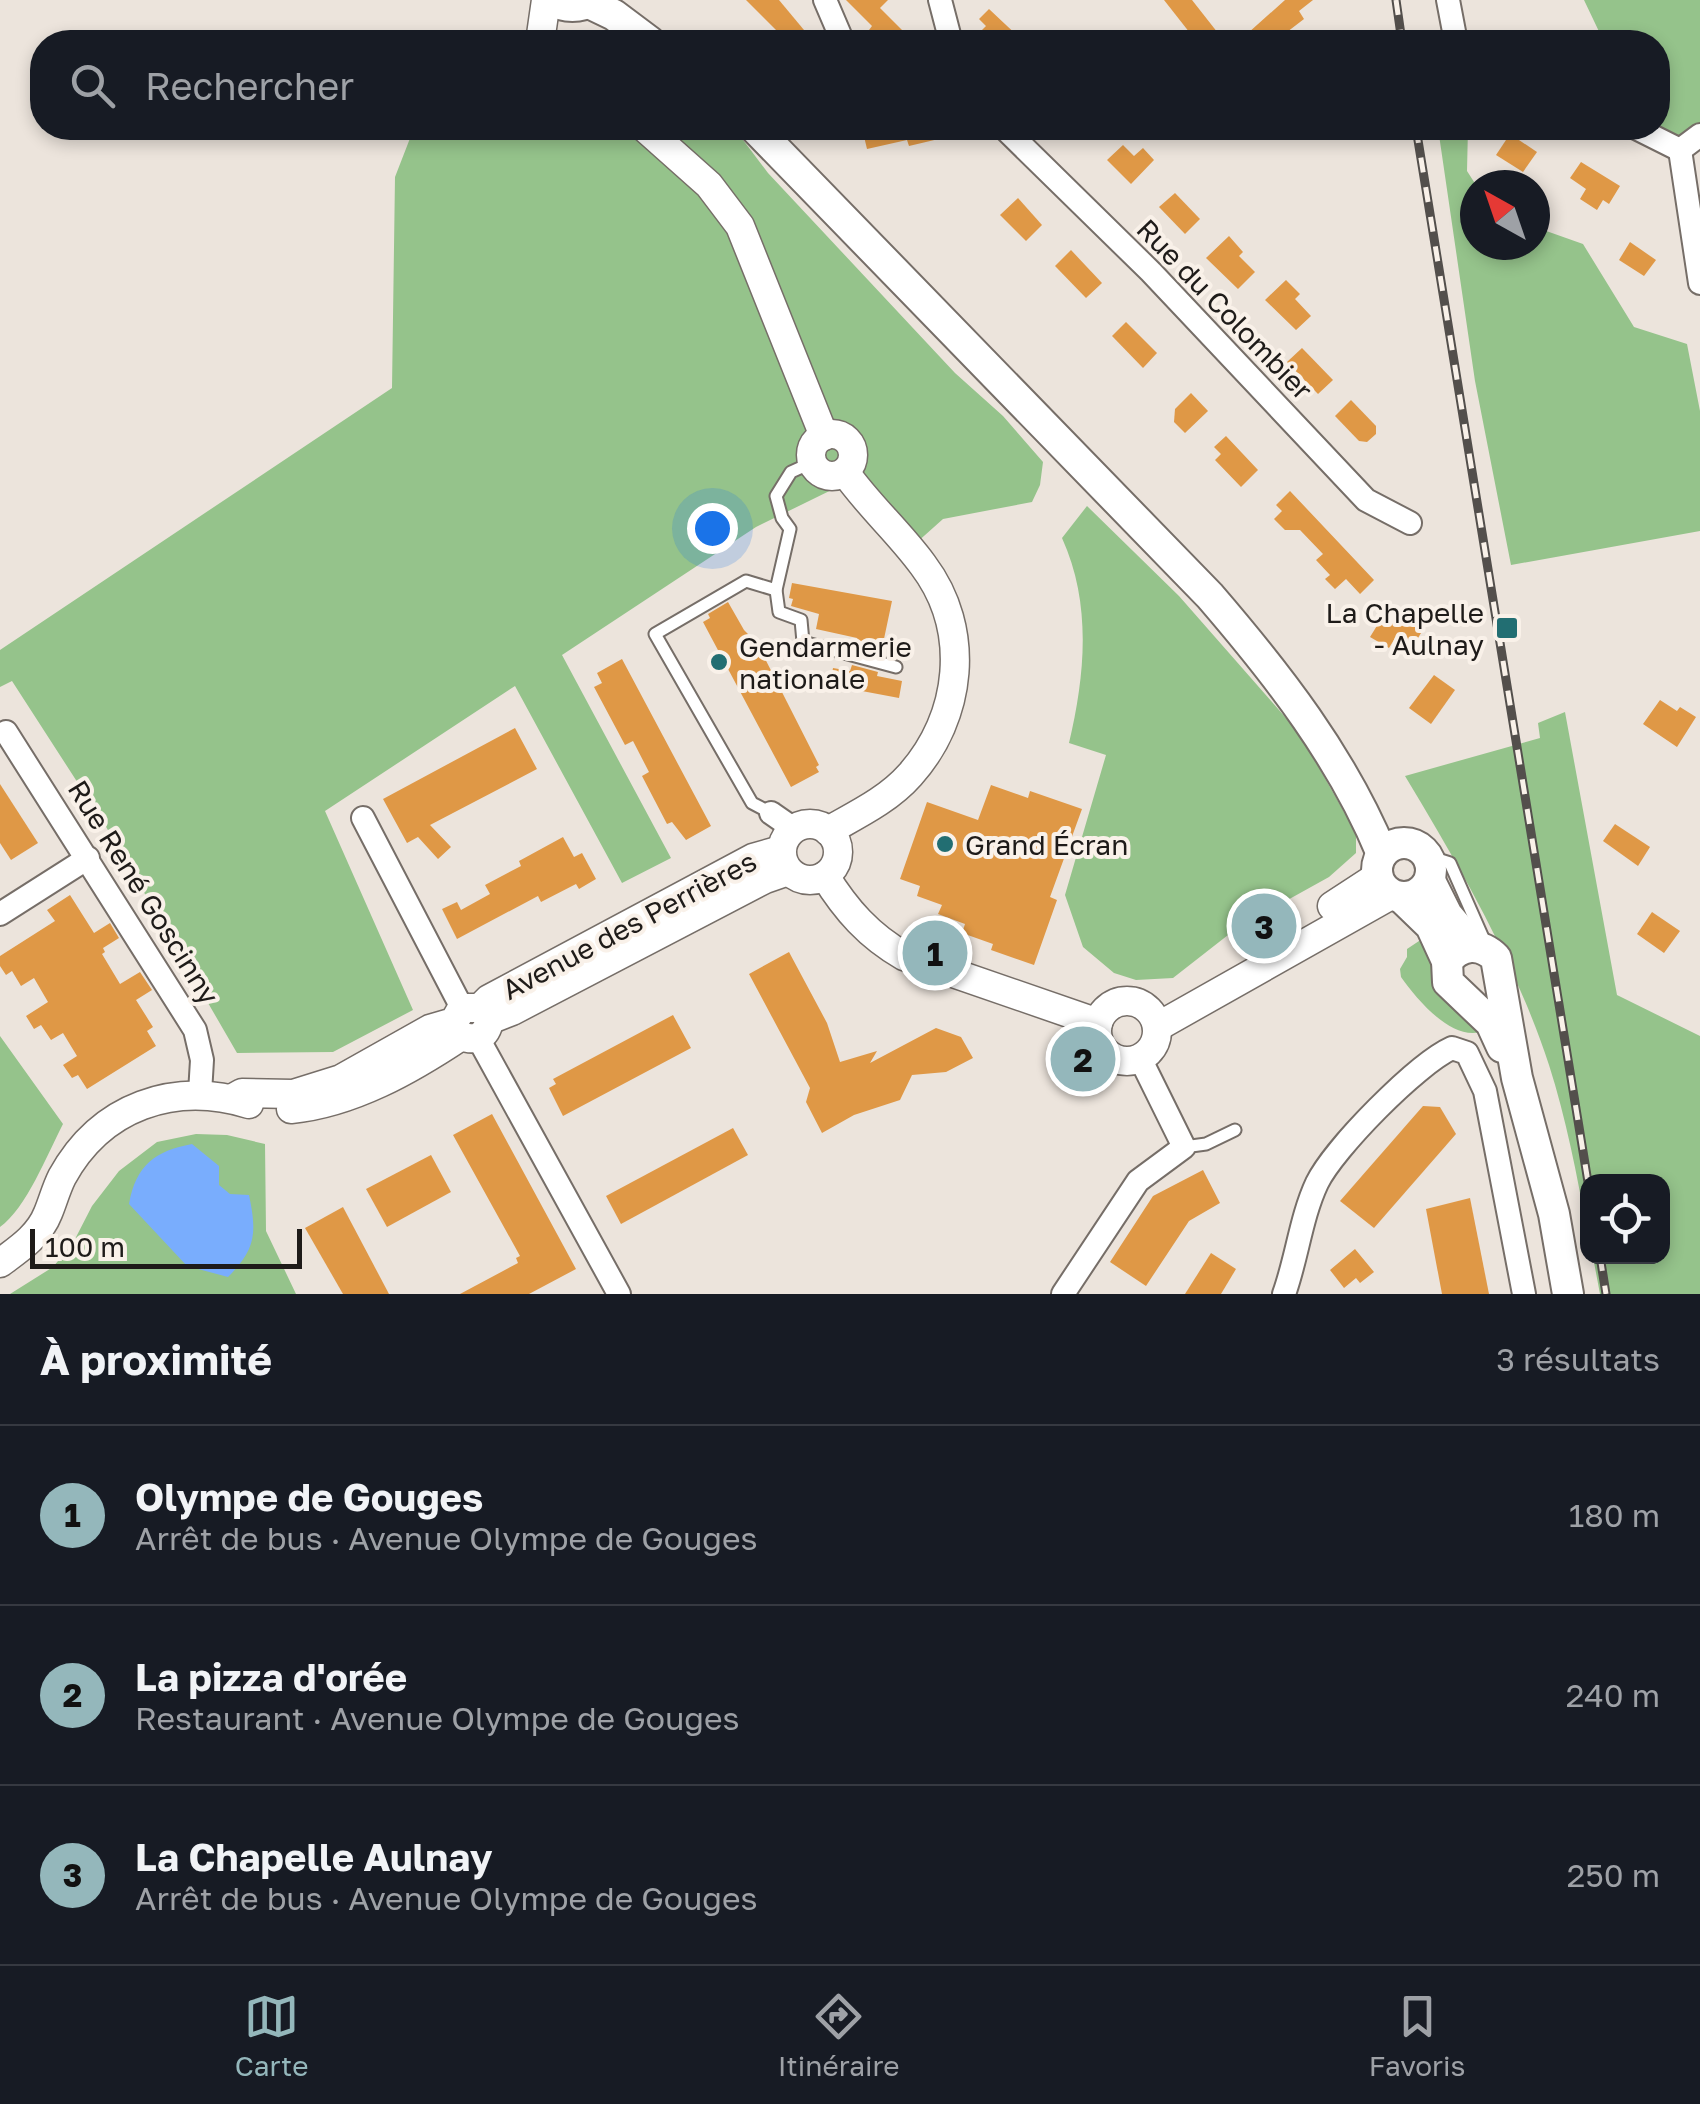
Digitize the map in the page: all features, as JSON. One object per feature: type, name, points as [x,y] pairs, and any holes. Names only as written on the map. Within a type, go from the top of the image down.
[{"type":"main road","points":[[549,0],[566,6],[591,2],[634,30]]},
{"type":"main road","points":[[628,0],[658,30]]},
{"type":"main road","points":[[766,140],[1210,596],[1272,652],[1298,684],[1391,830],[1402,872],[1430,926],[1470,953],[1496,958],[1517,1078],[1554,1214],[1568,1294]]},
{"type":"main road","points":[[1470,953],[1448,982],[1456,994],[1466,998],[1492,1023],[1517,1078]]},
{"type":"main road","points":[[1466,998],[1484,995],[1498,982]]},
{"type":"street","points":[[543,30],[549,0]]},
{"type":"street","points":[[824,0],[838,30]]},
{"type":"street","points":[[940,0],[947,30]]},
{"type":"street","points":[[1448,0],[1454,30]]},
{"type":"street","points":[[1680,150],[1700,134]]},
{"type":"street","points":[[658,140],[709,185],[740,226],[824,436]]},
{"type":"street","name":"Rue du Colombier","points":[[1016,140],[1151,272],[1366,500],[1410,522]]},
{"type":"street","points":[[1663,140],[1680,150]]},
{"type":"street","points":[[1680,150],[1700,283]]},
{"type":"street","points":[[824,436],[844,437],[852,448],[852,461],[845,472],[826,475],[813,462],[814,444],[824,436]]},
{"type":"street","points":[[828,830],[884,798],[908,778],[944,726],[956,664],[944,600],[924,566],[845,472]]},
{"type":"street","name":"Rue René Goscinny","points":[[6,732],[195,1030],[202,1060],[200,1093]]},
{"type":"street","points":[[363,818],[619,1294]]},
{"type":"street","points":[[805,824],[828,830],[836,841],[834,867],[812,881],[799,879],[783,841],[805,824]]},
{"type":"street","name":"Avenue des Perrières","points":[[0,1263],[38,1232],[63,1175],[102,1128],[138,1107],[177,1095],[200,1093],[271,1109],[294,1109],[339,1100],[390,1077],[471,1022],[489,999],[783,841]]},
{"type":"street","points":[[0,914],[88,858]]},
{"type":"street","points":[[1152,1018],[1349,897],[1402,872]]},
{"type":"street","points":[[825,876],[866,930],[904,956],[1098,1022]]},
{"type":"street","points":[[1129,1001],[1152,1018],[1153,1045],[1140,1058],[1130,1061],[1111,1057],[1099,1042],[1098,1022],[1110,1006],[1129,1001]]},
{"type":"street","points":[[1284,1294],[1310,1202],[1328,1167],[1410,1077],[1429,1060],[1452,1048],[1468,1053],[1485,1091],[1524,1294]]},
{"type":"street","points":[[1062,1294],[1138,1181],[1184,1147],[1140,1058]]},
{"type":"lane","points":[[813,462],[791,472],[778,489],[777,506],[790,529],[776,590],[779,612],[800,620],[803,642],[896,667]]},
{"type":"lane","points":[[776,590],[746,582],[655,634],[752,803],[783,841]]},
{"type":"lane","points":[[1402,872],[1450,863],[1470,953]]},
{"type":"lane","points":[[1184,1147],[1206,1144],[1234,1130]]},
{"type":"green space","points":[[1584,0],[1700,0],[1700,124],[1683,138],[1670,134],[1670,30],[1598,30]]},
{"type":"green space","points":[[409,140],[743,140],[768,173],[1043,462],[1040,485],[1032,502],[943,519],[915,544],[858,477],[756,527],[562,655],[671,858],[622,883],[515,686],[325,811],[413,1010],[333,1052],[237,1053],[105,825],[12,681],[0,687],[0,650],[392,388],[395,177]]},
{"type":"green space","points":[[1440,140],[1468,140],[1467,170],[1460,170],[1460,260],[1550,260],[1550,232],[1583,244],[1634,327],[1687,344],[1700,411],[1700,531],[1511,565],[1475,381]]},
{"type":"green space","points":[[1087,506],[1179,596],[1300,734],[1356,833],[1356,853],[1329,877],[1237,928],[1173,978],[1136,980],[1114,973],[1083,947],[1065,895],[1106,755],[1069,743],[1079,692],[1083,640],[1078,588],[1062,538]]},
{"type":"green space","points":[[1565,712],[1617,995],[1700,1036],[1700,1294],[1600,1294],[1594,1264],[1670,1264],[1670,1174],[1580,1174],[1580,1194],[1561,1105],[1520,989],[1485,917],[1405,776],[1540,738],[1538,723]]},
{"type":"green space","points":[[1425,937],[1486,1030],[1474,1033],[1450,1026],[1417,998],[1401,977],[1407,949]]},
{"type":"green space","points":[[0,1036],[63,1124],[27,1194],[0,1227]]},
{"type":"green space","points":[[196,1134],[227,1135],[265,1144],[266,1231],[296,1294],[10,1294],[53,1267],[119,1171],[157,1142]]},
{"type":"water","points":[[192,1144],[219,1166],[219,1185],[230,1194],[249,1195],[252,1240],[244,1258],[228,1277],[187,1266],[129,1204],[137,1179],[149,1162]]},
{"type":"building","points":[[746,0],[779,0],[804,30],[776,30]]},
{"type":"building","points":[[846,0],[888,0],[880,8],[902,30],[869,30],[872,26]]},
{"type":"building","points":[[1164,0],[1192,0],[1216,30],[1188,30]]},
{"type":"building","points":[[1285,0],[1313,0],[1299,11],[1304,19],[1290,30],[1251,30]]},
{"type":"building","points":[[989,9],[1011,30],[982,30],[986,26],[979,19]]},
{"type":"building","points":[[865,140],[907,140],[867,149]]},
{"type":"building","points":[[907,140],[934,140],[909,146]]},
{"type":"building","points":[[1506,140],[1519,140],[1537,152],[1524,170],[1496,155]]},
{"type":"building","points":[[1123,145],[1134,156],[1143,148],[1154,160],[1131,184],[1107,160]]},
{"type":"building","points":[[1581,162],[1620,186],[1609,204],[1603,200],[1597,210],[1580,199],[1586,189],[1570,178]]},
{"type":"building","points":[[1175,193],[1200,219],[1185,234],[1159,207]]},
{"type":"building","points":[[1018,198],[1042,225],[1026,241],[1000,215]]},
{"type":"building","points":[[1229,236],[1243,252],[1239,256],[1255,272],[1238,289],[1206,258]]},
{"type":"building","points":[[1630,242],[1656,260],[1644,276],[1619,260]]},
{"type":"building","points":[[1071,250],[1102,283],[1086,298],[1055,266]]},
{"type":"building","points":[[1286,280],[1300,294],[1295,299],[1311,316],[1296,330],[1265,300]]},
{"type":"building","points":[[1126,322],[1157,353],[1143,368],[1112,336]]},
{"type":"building","points":[[1302,348],[1333,380],[1318,394],[1287,362]]},
{"type":"building","points":[[1191,393],[1208,411],[1185,433],[1174,422],[1175,409]]},
{"type":"building","points":[[1351,400],[1376,426],[1376,434],[1367,442],[1359,441],[1335,416]]},
{"type":"building","points":[[1226,436],[1258,470],[1241,487],[1215,460],[1221,454],[1214,447]]},
{"type":"building","points":[[1290,491],[1374,580],[1360,594],[1346,579],[1335,589],[1325,579],[1330,575],[1316,560],[1323,554],[1300,530],[1285,530],[1274,519],[1282,511],[1276,505]]},
{"type":"building","points":[[792,583],[892,601],[881,653],[856,646],[857,638],[816,629],[819,614],[791,606]]},
{"type":"building","points":[[728,602],[744,630],[757,643],[819,765],[819,772],[791,787],[703,622],[710,618],[708,614]]},
{"type":"building","points":[[1388,608],[1424,628],[1412,648],[1395,638],[1389,648],[1370,637]]},
{"type":"building","points":[[622,659],[711,826],[686,840],[672,822],[667,824],[642,776],[649,772],[633,741],[625,745],[594,687],[602,683],[597,673]]},
{"type":"building","points":[[852,665],[902,681],[899,698],[830,685],[833,668],[850,671]]},
{"type":"building","points":[[1434,675],[1455,690],[1431,724],[1409,708]]},
{"type":"building","points":[[1660,700],[1696,717],[1677,747],[1643,724]]},
{"type":"building","points":[[515,728],[537,769],[430,825],[451,847],[438,859],[418,837],[407,843],[383,799]]},
{"type":"building","points":[[0,784],[38,843],[11,860],[0,843]]},
{"type":"building","points":[[991,785],[1028,798],[1030,791],[1082,809],[1050,897],[1057,900],[1034,965],[991,950],[993,944],[962,933],[965,924],[938,914],[942,905],[917,896],[920,886],[900,879],[927,802],[978,820]]},
{"type":"building","points":[[1615,824],[1650,847],[1638,866],[1603,841]]},
{"type":"building","points":[[563,837],[574,857],[582,853],[596,879],[579,889],[576,884],[541,902],[538,896],[457,939],[442,909],[457,902],[461,910],[490,894],[485,885]]},
{"type":"building","points":[[70,895],[94,933],[110,923],[119,938],[103,948],[102,954],[120,984],[140,972],[152,990],[136,1000],[153,1027],[147,1031],[156,1046],[87,1089],[78,1075],[72,1078],[63,1065],[77,1056],[63,1033],[51,1040],[41,1025],[34,1029],[26,1016],[48,1002],[34,978],[21,986],[12,971],[6,975],[0,966],[0,956],[55,921],[47,910]]},
{"type":"building","points":[[1652,912],[1680,931],[1664,953],[1637,934]]},
{"type":"building","points":[[789,952],[827,1023],[840,1062],[877,1051],[870,1063],[936,1028],[961,1037],[973,1058],[946,1072],[912,1075],[900,1100],[854,1115],[822,1133],[806,1102],[810,1088],[749,974]]},
{"type":"building","points":[[673,1015],[691,1048],[563,1116],[549,1088],[556,1084],[553,1079]]},
{"type":"building","points":[[1423,1106],[1440,1107],[1456,1134],[1374,1228],[1340,1201]]},
{"type":"building","points":[[492,1114],[576,1269],[529,1294],[460,1294],[518,1263],[516,1258],[520,1256],[453,1135]]},
{"type":"building","points":[[733,1128],[748,1155],[621,1224],[606,1196]]},
{"type":"building","points":[[431,1155],[451,1192],[387,1227],[366,1189]]},
{"type":"building","points":[[1203,1170],[1220,1203],[1189,1221],[1146,1286],[1110,1262],[1153,1196]]},
{"type":"building","points":[[1470,1198],[1489,1294],[1442,1294],[1426,1209]]},
{"type":"building","points":[[343,1207],[389,1294],[343,1294],[305,1228]]},
{"type":"building","points":[[1355,1249],[1374,1272],[1360,1283],[1356,1278],[1344,1288],[1330,1270]]},
{"type":"building","points":[[1211,1253],[1236,1269],[1221,1294],[1185,1294]]},
{"type":"railway","points":[[1396,0],[1400,30]]},
{"type":"railway","points":[[1418,140],[1587,1174]]},
{"type":"railway","points":[[1601,1264],[1606,1294]]},
{"type":"place","name":"La Chapelle - Aulnay","points":[[1507,628]]},
{"type":"place","name":"Gendarmerie nationale","points":[[719,662]]},
{"type":"place","name":"Grand Écran","points":[[945,844]]},
{"type":"place","name":"La Chapelle Aulnay","points":[[1264,926]]},
{"type":"place","name":"Olympe de Gouges","points":[[935,953]]},
{"type":"place","name":"La pizza d'orée","points":[[1083,1059]]}]
